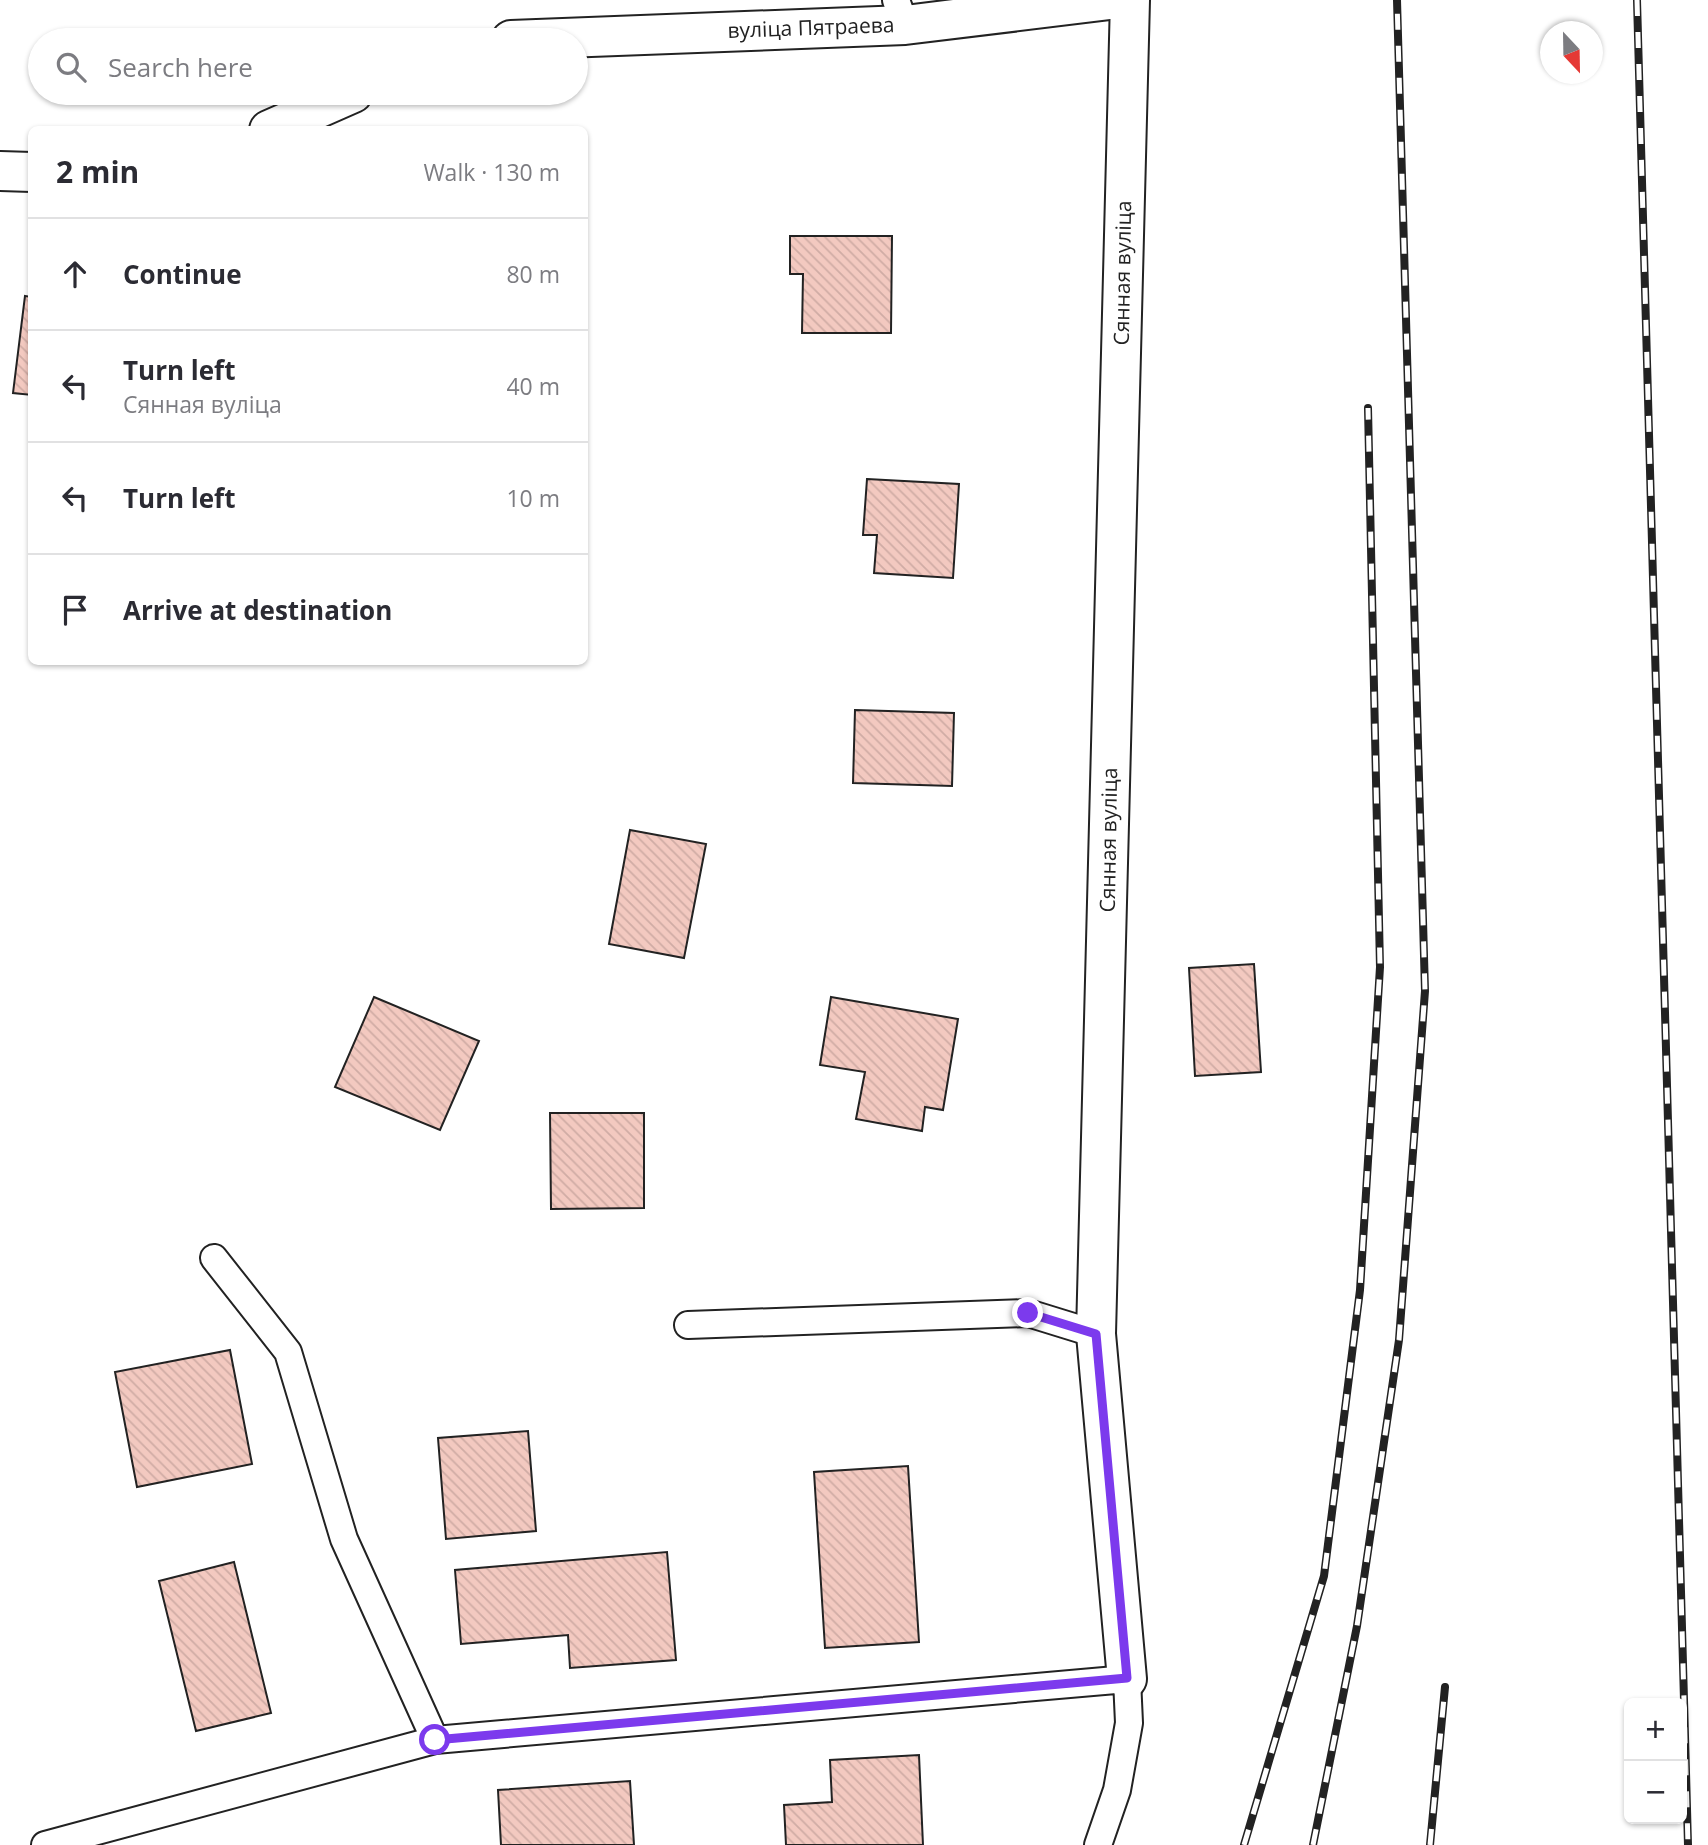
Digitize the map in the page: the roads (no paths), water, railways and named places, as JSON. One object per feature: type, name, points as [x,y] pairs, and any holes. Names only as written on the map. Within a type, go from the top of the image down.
[{"type":"street","name":"вуліца Пятраева","points":[[588,34],[1110,0]]},
{"type":"street","name":"Сянная вуліца","points":[[1127,1678],[1096,1334],[1130,0]]},
{"type":"street","points":[[278,126],[326,105]]},
{"type":"street","points":[[0,171],[28,172]]},
{"type":"lane","points":[[214,1258],[288,1352],[344,1539],[435,1740]]},
{"type":"lane","points":[[688,1325],[1028,1313],[1096,1334]]},
{"type":"lane","points":[[45,1845],[435,1740],[1127,1678],[1129,1723],[1116,1790],[1098,1845]]},
{"type":"railway","points":[[1313,1845],[1357,1626],[1399,1340],[1425,991],[1397,0]]},
{"type":"railway","points":[[1637,0],[1688,1845]]},
{"type":"railway","points":[[1244,1845],[1324,1576],[1360,1290],[1380,967],[1368,408]]},
{"type":"railway","points":[[1430,1845],[1445,1687]]}]
